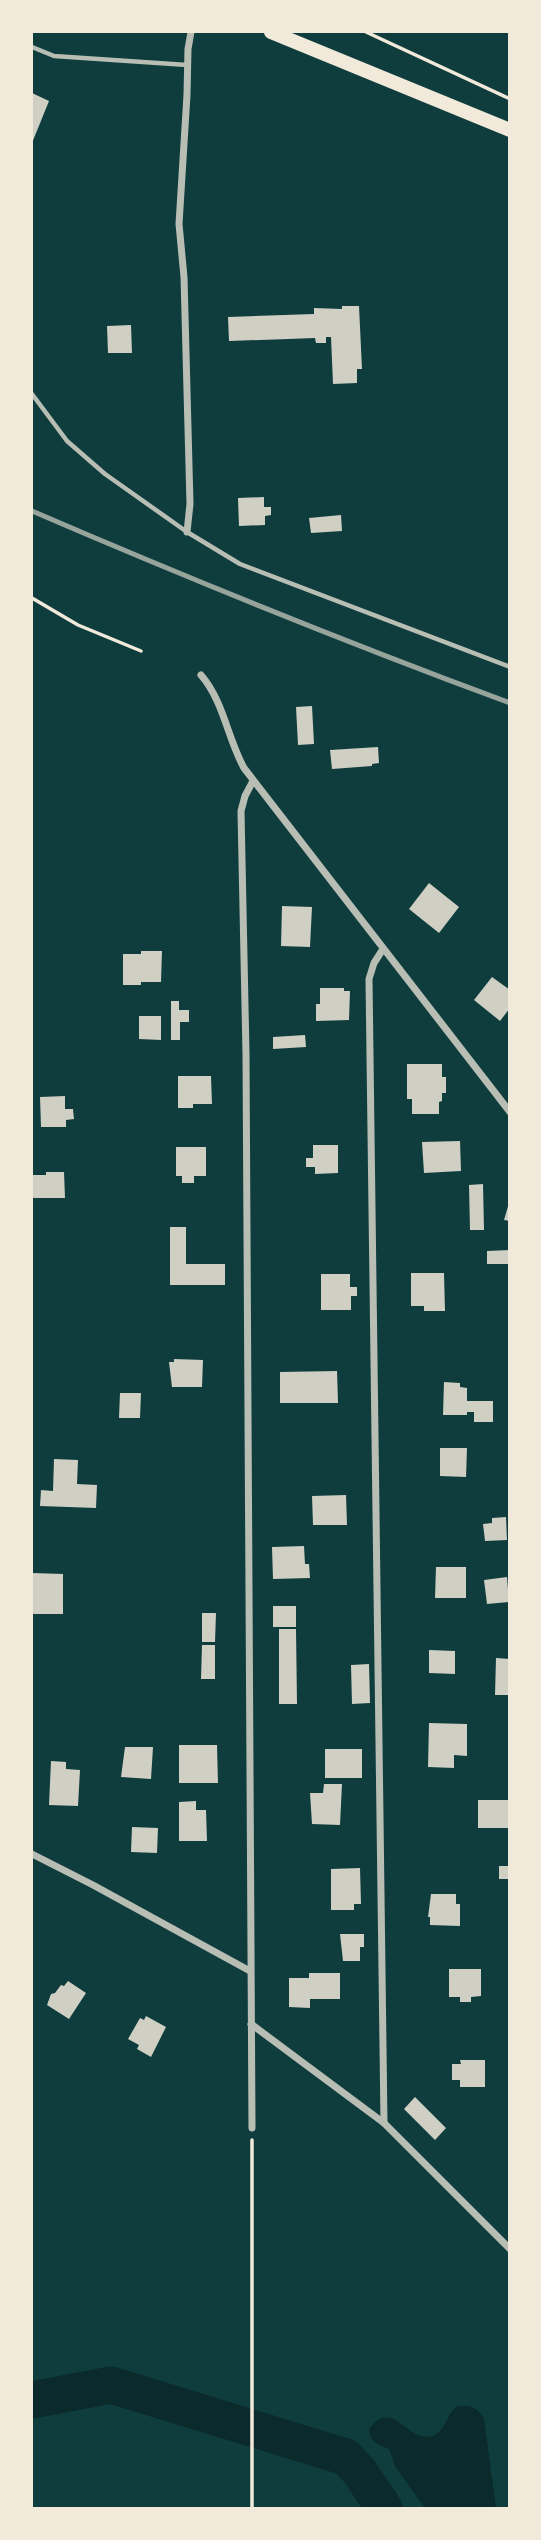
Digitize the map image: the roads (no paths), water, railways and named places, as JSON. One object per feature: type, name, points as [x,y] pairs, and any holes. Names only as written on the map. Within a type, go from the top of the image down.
[{"type":"highway","points":[[271,32],[509,130]]},
{"type":"street","points":[[187,532],[190,504],[184,277],[179,224],[191,32]]},
{"type":"street","points":[[201,675],[213,689],[236,754],[253,781],[509,1112]]},
{"type":"street","points":[[252,2128],[246,1054],[241,811],[253,781]]},
{"type":"street","points":[[383,949],[369,979],[384,2123]]},
{"type":"street","points":[[32,1854],[250,1972]]},
{"type":"street","points":[[251,2024],[384,2123],[509,2249]]},
{"type":"lane","points":[[32,47],[54,56],[187,65]]},
{"type":"lane","points":[[32,394],[68,441],[105,474],[187,532],[240,564],[509,667]]},
{"type":"water","points":[[457,2406],[473,2408],[484,2419],[496,2508],[425,2508],[395,2466],[389,2449],[371,2437],[369,2429],[385,2417],[415,2433],[432,2436],[440,2431]]},
{"type":"waterway","points":[[32,2400],[111,2385],[346,2457],[384,2508]]},
{"type":"railway","points":[[32,511],[270,610],[510,703]]}]
